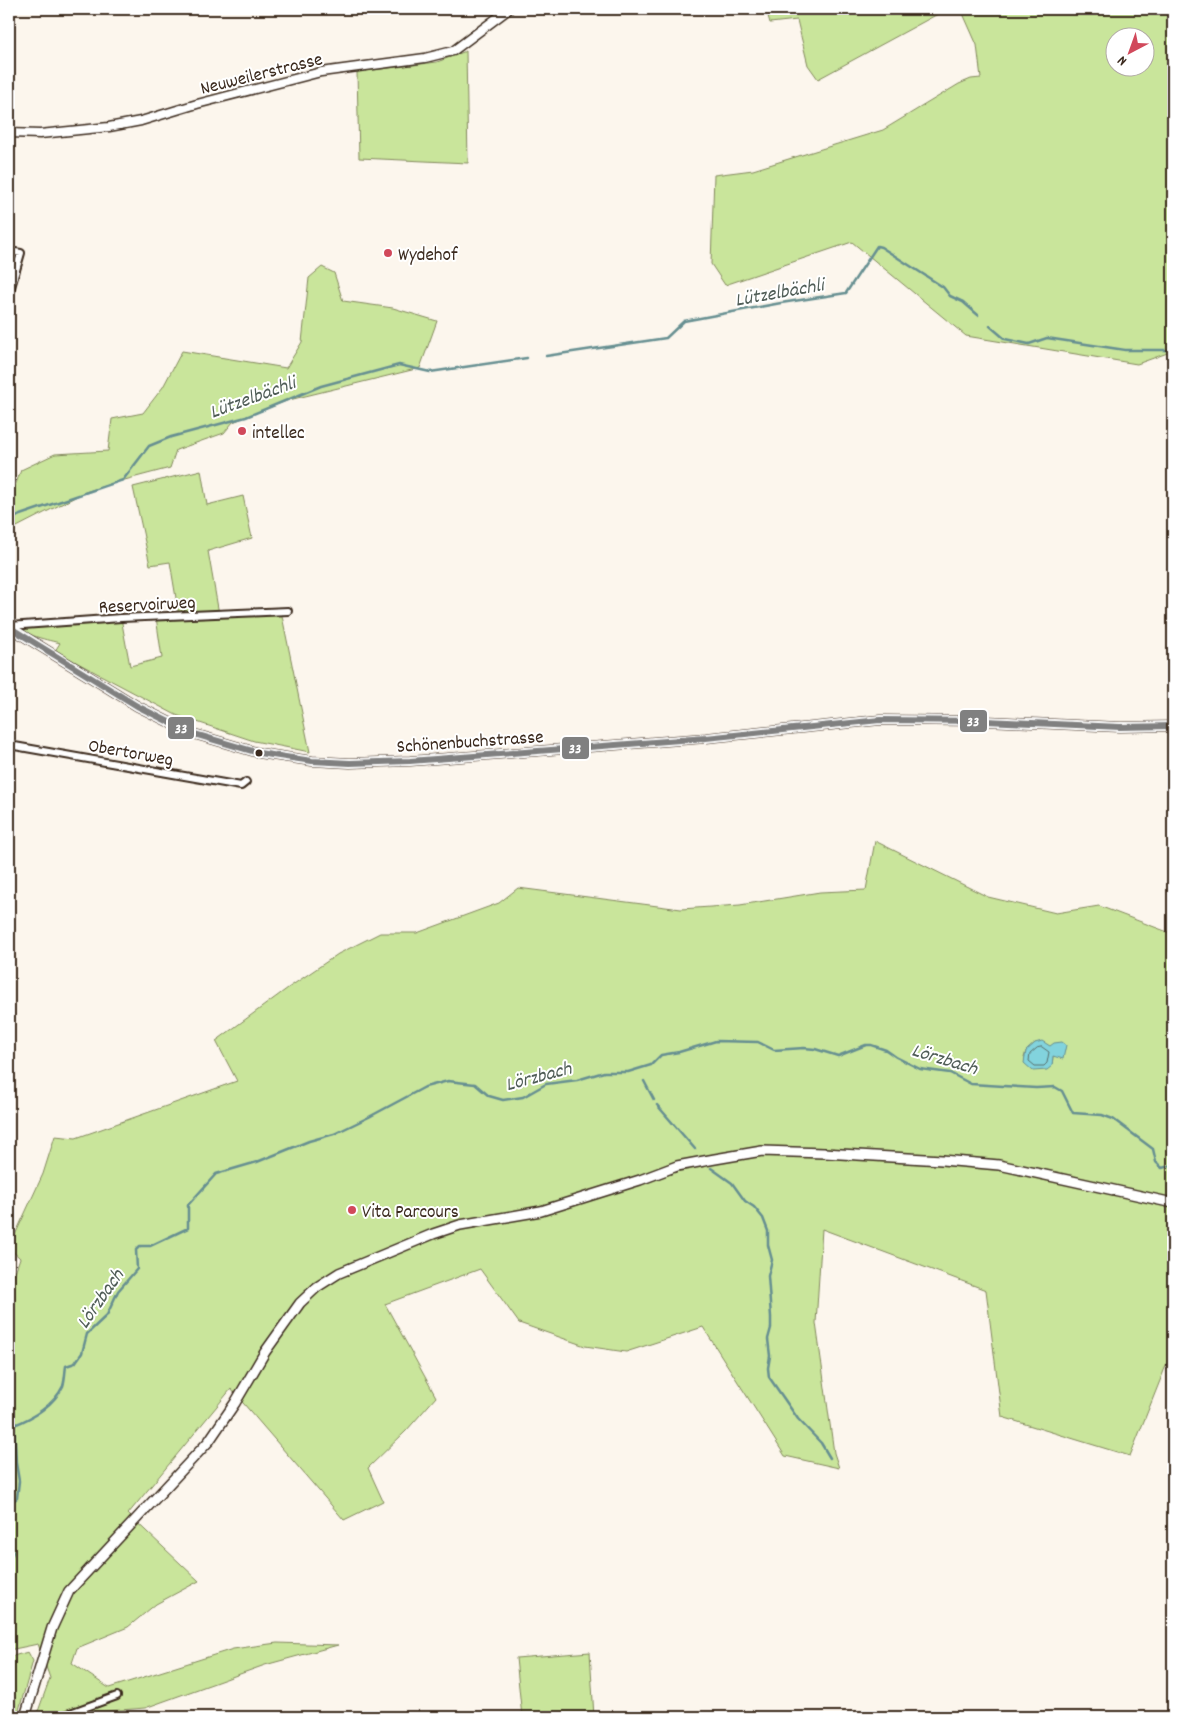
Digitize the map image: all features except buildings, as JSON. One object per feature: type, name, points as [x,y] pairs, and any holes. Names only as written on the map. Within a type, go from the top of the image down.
[{"type":"main road","points":[[26,1717],[52,1628],[69,1591],[209,1441],[235,1403],[265,1352],[300,1304],[318,1287],[338,1273],[433,1234],[460,1225],[541,1211],[640,1180],[677,1166],[762,1151],[844,1154],[999,1165],[1173,1203]]},
{"type":"street","name":"Neuweilerstrasse","points":[[9,133],[40,134],[109,127],[141,121],[197,104],[321,72],[425,58],[453,51],[509,9]]},
{"type":"street","points":[[9,251],[21,253],[9,294]]},
{"type":"street","name":"Reservoirweg","points":[[9,627],[112,619],[288,611]]},
{"type":"street","name":"Schönenbuchstrasse","points":[[9,627],[137,706],[191,733],[259,753],[312,762],[350,764],[410,761],[706,738],[880,720],[986,721],[1120,727],[1173,726]]},
{"type":"street","name":"Obertorweg","points":[[9,745],[241,786],[246,782]]},
{"type":"street","points":[[59,1717],[117,1696]]},
{"type":"green space","points":[[766,9],[947,9],[818,79],[808,65],[797,20],[770,23]]},
{"type":"green space","points":[[961,9],[1173,9],[1173,351],[1137,364],[966,336],[852,242],[725,285],[711,264],[714,175],[753,170],[883,130],[959,84],[971,79],[981,78],[977,45]]},
{"type":"green space","points":[[466,51],[468,163],[359,158],[357,72],[437,62]]},
{"type":"green space","points":[[322,267],[334,273],[343,301],[393,308],[437,321],[420,368],[289,400],[233,422],[224,433],[176,450],[170,468],[85,492],[9,531],[9,502],[21,470],[55,454],[108,451],[112,419],[143,413],[163,387],[182,351],[286,368],[302,342],[309,278]]},
{"type":"green space","points":[[201,470],[207,505],[243,496],[252,538],[208,551],[219,614],[281,611],[310,752],[254,741],[176,715],[55,651],[60,643],[25,632],[18,624],[121,618],[130,666],[162,658],[156,617],[179,616],[170,562],[150,565],[133,487]]},
{"type":"green space","points":[[875,841],[988,897],[1056,913],[1099,906],[1173,934],[1173,1348],[1130,1456],[1002,1417],[986,1290],[822,1229],[816,1323],[834,1453],[839,1468],[785,1456],[703,1327],[626,1352],[585,1346],[519,1323],[480,1269],[385,1304],[436,1397],[406,1431],[368,1468],[383,1501],[344,1520],[231,1389],[128,1514],[199,1581],[156,1604],[128,1627],[77,1648],[72,1663],[109,1688],[233,1649],[277,1643],[338,1645],[265,1665],[145,1708],[36,1717],[50,1678],[38,1644],[9,1650],[9,1289],[20,1258],[9,1248],[43,1174],[55,1136],[76,1138],[237,1081],[216,1041],[288,988],[338,954],[380,933],[417,933],[499,903],[518,888],[681,909],[740,905],[820,892],[866,890]],"holes":[[[1035,1043],[1046,1044],[1052,1049],[1056,1055],[1053,1056],[1052,1066],[1024,1058],[1026,1051]]]},
{"type":"green space","points":[[28,1652],[33,1661],[17,1717],[9,1717],[9,1657]]},
{"type":"green space","points":[[590,1652],[594,1717],[522,1717],[516,1658]]},
{"type":"water","points":[[1042,1041],[1050,1046],[1054,1043],[1062,1042],[1066,1045],[1063,1059],[1053,1056],[1052,1066],[1047,1070],[1033,1071],[1024,1063],[1026,1051],[1035,1043]]},
{"type":"waterway","name":"Lützelbächli","points":[[546,356],[666,338],[684,321],[846,293],[877,246],[943,287],[950,296],[963,302],[978,315]]},
{"type":"waterway","name":"Lützelbächli","points":[[990,326],[1005,339],[1029,344],[1047,338],[1125,350],[1173,350]]},
{"type":"waterway","name":"Lützelbächli","points":[[9,521],[20,515],[123,480],[149,446],[171,437],[246,417],[321,386],[399,365],[430,372],[527,358]]},
{"type":"waterway","name":"Lörzbach","points":[[9,1504],[17,1498],[19,1481],[14,1425],[42,1410],[59,1393],[64,1384],[66,1366],[75,1363],[82,1353],[87,1334],[107,1315],[118,1291],[137,1269],[136,1250],[140,1246],[150,1246],[188,1228],[188,1205],[216,1174],[257,1162],[309,1141],[334,1134],[425,1087],[448,1081],[475,1084],[489,1096],[503,1100],[523,1097],[546,1084],[577,1080],[604,1072],[628,1072],[651,1065],[661,1055],[679,1052],[716,1041],[758,1042],[774,1050],[815,1049],[838,1056],[866,1045],[871,1045],[886,1050],[920,1069],[950,1073],[971,1084],[1036,1088],[1055,1087],[1062,1091],[1073,1113],[1102,1115],[1113,1119],[1153,1149],[1156,1162],[1162,1168],[1173,1165]]},
{"type":"waterway","points":[[644,1081],[654,1100]]},
{"type":"waterway","points":[[657,1105],[695,1149]]},
{"type":"waterway","points":[[711,1168],[732,1183],[745,1201],[754,1207],[763,1218],[768,1231],[768,1245],[772,1260],[768,1276],[771,1317],[768,1339],[770,1356],[769,1377],[798,1419],[821,1443],[830,1458]]},
{"type":"waterway","name":"Lörzbach","points":[[9,1546],[13,1552],[9,1563]]},
{"type":"waterway","name":"Lörzbach","points":[[9,1568],[11,1575],[9,1576]]},
{"type":"transit line","name":"33","points":[[9,627],[137,706],[191,733],[259,753],[312,761],[350,763],[410,761],[706,738],[880,720],[986,721],[1120,727],[1173,726]]},
{"type":"place","name":"Wydehof","points":[[388,253]]},
{"type":"place","name":"intellec","points":[[242,431]]},
{"type":"place","name":"Vita Parcours","points":[[352,1210]]}]
